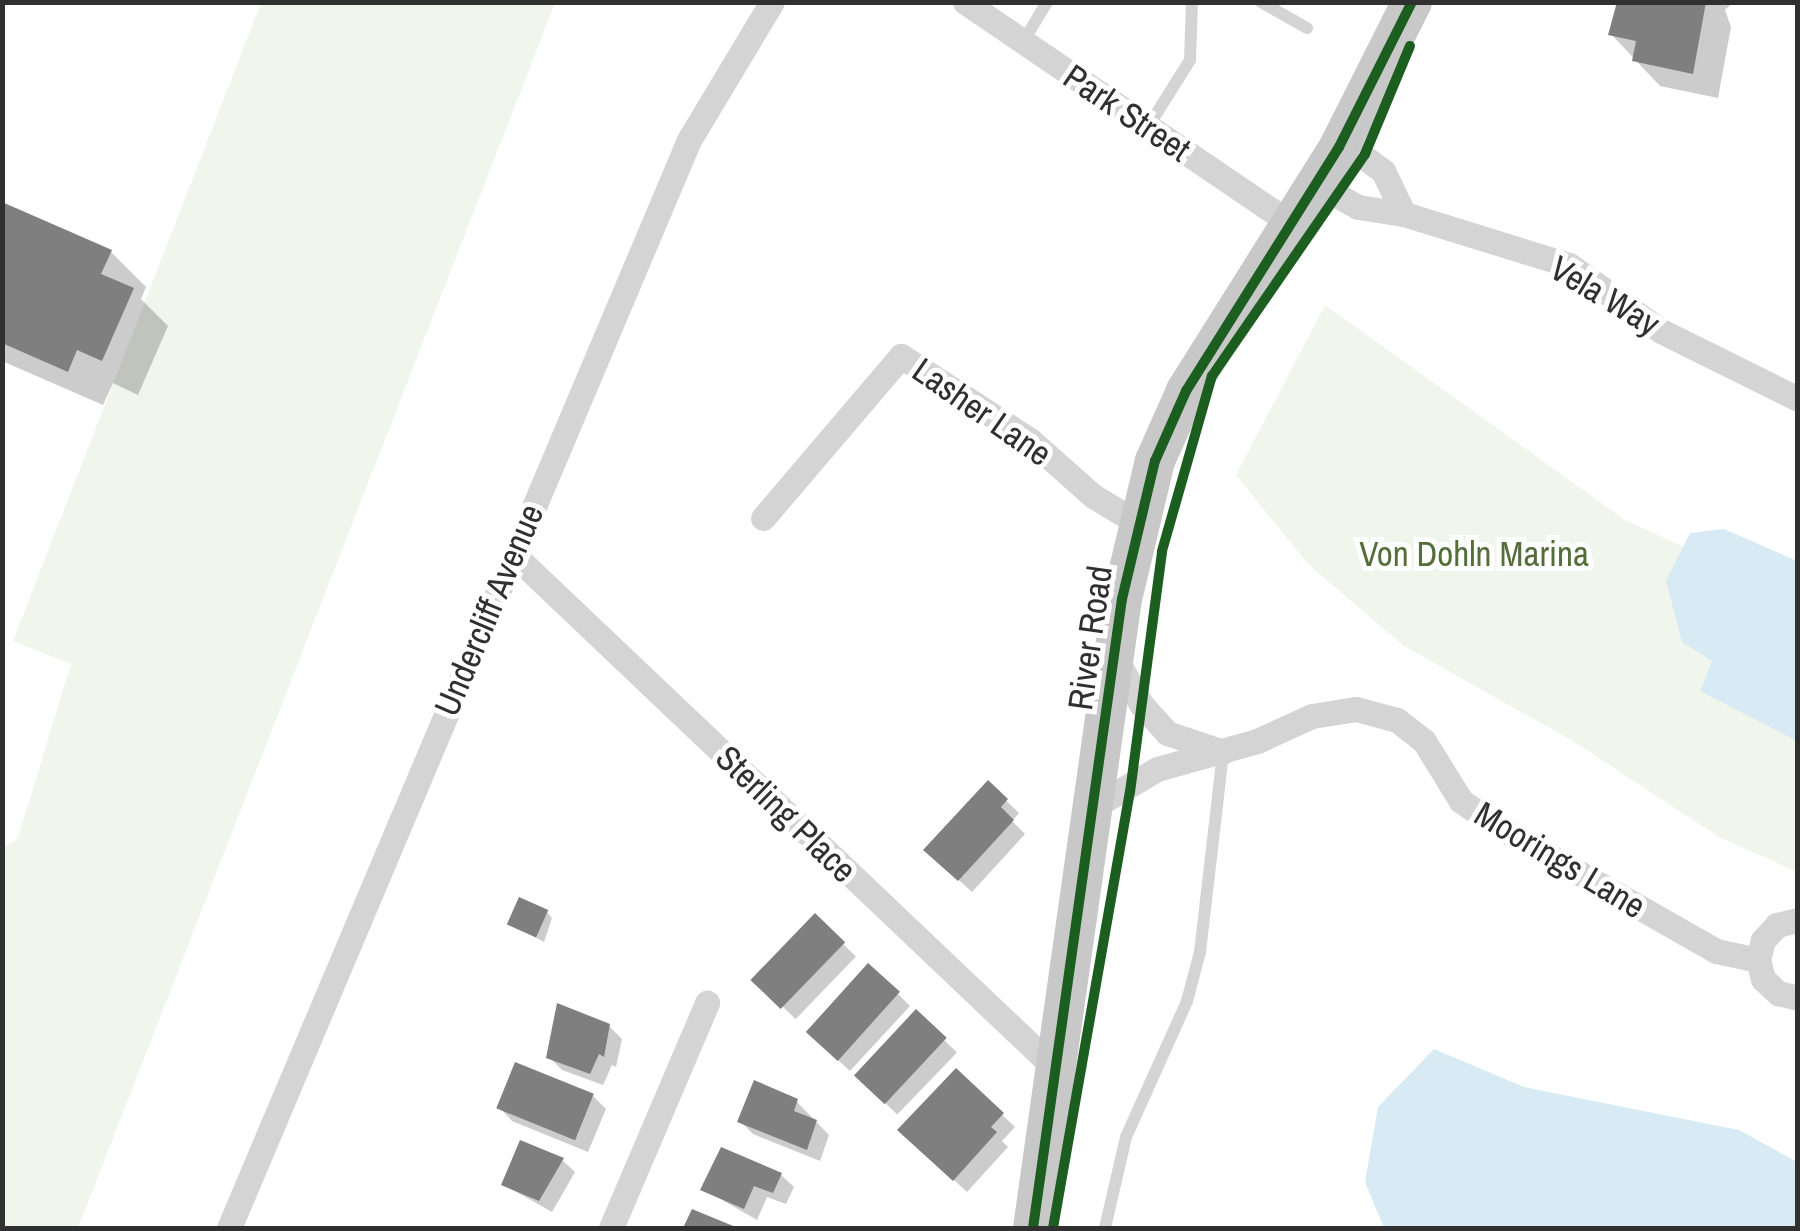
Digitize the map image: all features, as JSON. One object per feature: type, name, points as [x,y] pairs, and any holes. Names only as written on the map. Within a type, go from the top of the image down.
[{"type":"main road","name":"River Road","points":[[1033,1228],[1060,1073],[1115,657],[1138,523],[1186,391],[1342,140],[1412,2]]},
{"type":"street","name":"Undercliff Avenue","points":[[230,1228],[689,140],[772,2]]},
{"type":"street","name":"Park Street","points":[[965,2],[1290,223]]},
{"type":"street","points":[[1342,140],[1384,172],[1404,214]]},
{"type":"street","name":"Vela Way","points":[[1315,184],[1358,208],[1404,214],[1569,265],[1662,330],[1798,399]]},
{"type":"street","name":"Lasher Lane","points":[[763,518],[901,356],[1030,440],[1093,496],[1138,523]]},
{"type":"street","name":"Sterling Place","points":[[513,554],[1060,1073]]},
{"type":"street","points":[[1115,657],[1141,704],[1167,733],[1223,752]]},
{"type":"street","name":"Moorings Lane","points":[[1095,806],[1157,769],[1223,752],[1312,716],[1356,709],[1397,720],[1424,741],[1462,801],[1490,820],[1716,951],[1758,960]]},
{"type":"street","points":[[1798,920],[1777,925],[1763,940],[1758,960],[1763,979],[1778,993],[1798,998]]},
{"type":"street","points":[[612,1228],[707,1003]]},
{"type":"lane","points":[[1023,42],[1047,2]]},
{"type":"lane","points":[[1148,127],[1190,60],[1192,2]]},
{"type":"lane","points":[[1261,2],[1306,28]]},
{"type":"lane","points":[[1105,1228],[1126,1138],[1187,1000],[1200,952],[1223,752]]},
{"type":"green space","points":[[261,3],[555,3],[78,1228],[3,1228],[3,848],[18,838],[71,664],[13,641]]},
{"type":"green space","name":"Von Dohln Marina","points":[[1325,305],[1625,520],[1702,555],[1797,711],[1797,872],[1719,837],[1571,740],[1404,646],[1308,564],[1236,475]]},
{"type":"shaded area","points":[[1724,529],[1797,561],[1797,741],[1700,691],[1712,661],[1682,642],[1666,581],[1690,533]]},
{"type":"shaded area","points":[[1434,1049],[1524,1087],[1739,1130],[1797,1162],[1797,1228],[1384,1228],[1365,1182],[1378,1107]]},
{"type":"building","points":[[1617,2],[1706,2],[1693,74],[1632,61],[1636,41],[1608,35]]},
{"type":"building","points":[[2,202],[112,250],[101,274],[134,288],[102,361],[77,350],[68,372],[2,343]]},
{"type":"building","points":[[988,780],[1008,799],[1001,807],[1014,820],[958,881],[923,850]]},
{"type":"building","points":[[519,897],[548,910],[536,937],[507,924]]},
{"type":"building","points":[[815,913],[845,942],[781,1009],[750,980]]},
{"type":"building","points":[[868,963],[900,992],[838,1061],[806,1032]]},
{"type":"building","points":[[557,1003],[610,1024],[604,1057],[599,1054],[590,1074],[546,1058]]},
{"type":"building","points":[[916,1009],[947,1038],[885,1104],[854,1076]]},
{"type":"building","points":[[515,1062],[594,1094],[575,1140],[496,1108]]},
{"type":"building","points":[[956,1068],[1004,1113],[991,1127],[997,1132],[953,1181],[897,1130]]},
{"type":"building","points":[[754,1080],[798,1099],[794,1111],[817,1120],[807,1150],[737,1122]]},
{"type":"building","points":[[520,1140],[564,1158],[539,1201],[501,1185]]},
{"type":"building","points":[[721,1147],[782,1173],[773,1193],[754,1186],[744,1209],[700,1190]]},
{"type":"building","points":[[692,1209],[738,1228],[683,1228]]},
{"type":"cycle path","points":[[1033,1228],[1122,599],[1155,461],[1186,391],[1339,147],[1412,2]]},
{"type":"cycle path","points":[[1053,1228],[1130,792],[1162,551],[1212,376],[1365,154],[1410,46]]}]
